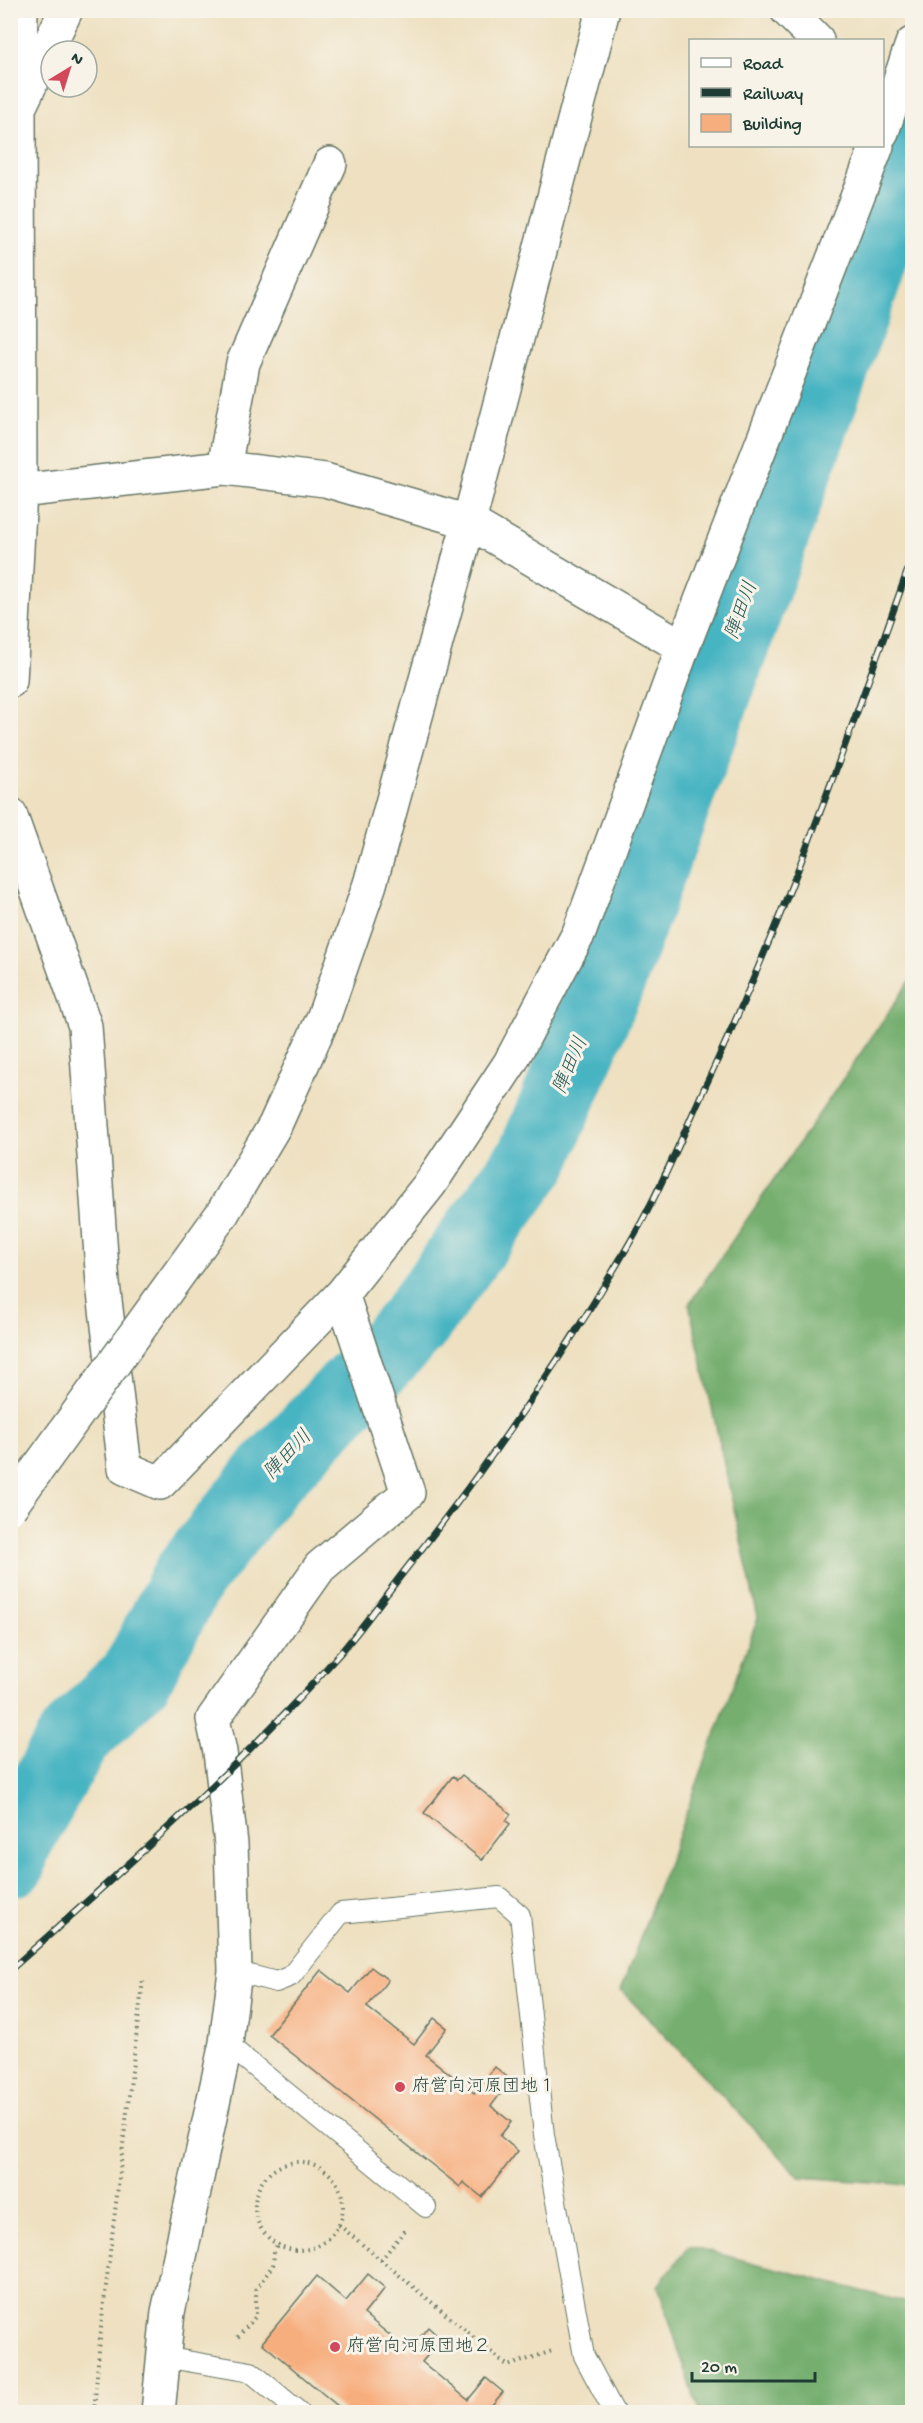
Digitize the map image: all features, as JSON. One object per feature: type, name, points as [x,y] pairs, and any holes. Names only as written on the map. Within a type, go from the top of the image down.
[{"type":"street","points":[[10,681],[15,492],[21,10]]},
{"type":"street","points":[[19,108],[66,10]]},
{"type":"street","points":[[10,1507],[222,1214],[275,1125],[328,1005],[370,884],[469,522],[603,10]]},
{"type":"street","points":[[787,10],[816,39]]},
{"type":"street","points":[[885,117],[912,44]]},
{"type":"street","points":[[10,814],[85,1026],[103,1284],[125,1468],[160,1483],[342,1294],[430,1184],[510,1063],[579,933],[683,647],[877,147]]},
{"type":"street","points":[[224,468],[243,363],[330,164]]},
{"type":"street","points":[[15,492],[224,468],[325,480],[469,522],[683,647]]},
{"type":"street","points":[[158,2412],[168,2312],[226,2043],[235,1971],[231,1844],[220,1752],[213,1719],[320,1567],[408,1493],[342,1294]]},
{"type":"lane","points":[[235,1971],[276,1982],[291,1976],[341,1913],[499,1897],[520,1915],[544,2134],[584,2356],[614,2412]]},
{"type":"lane","points":[[226,2043],[426,2207]]},
{"type":"lane","points":[[163,2356],[251,2372],[299,2412]]},
{"type":"path","points":[[94,2412],[101,2327],[143,1980]]},
{"type":"path","points":[[298,2162],[313,2165],[325,2171],[335,2181],[341,2194],[343,2208],[339,2225],[322,2244],[309,2249],[295,2250],[277,2244],[260,2226],[255,2212],[256,2197],[261,2184],[270,2172],[283,2165],[298,2162]]},
{"type":"path","points":[[339,2225],[508,2366],[582,2342]]},
{"type":"path","points":[[381,2260],[407,2227]]},
{"type":"path","points":[[237,2369],[238,2337],[256,2316],[256,2289],[273,2265],[277,2244]]},
{"type":"green space","points":[[912,978],[912,2185],[800,2177],[621,1990],[758,1618],[689,1304]]},
{"type":"green space","points":[[689,2246],[912,2304],[912,2412],[699,2412],[658,2286]]},
{"type":"building","points":[[462,1775],[511,1814],[506,1821],[510,1824],[482,1860],[424,1813],[453,1776],[457,1780]]},
{"type":"building","name":"府営向河原団地１","points":[[371,1967],[388,1980],[367,2007],[414,2044],[434,2018],[447,2028],[426,2055],[474,2093],[495,2067],[511,2080],[491,2106],[511,2122],[500,2136],[518,2151],[482,2197],[463,2182],[460,2187],[269,2035],[321,1970],[350,1993]]},
{"type":"building","name":"府営向河原団地２","points":[[368,2274],[385,2288],[364,2314],[409,2351],[428,2327],[441,2339],[422,2362],[468,2400],[486,2378],[503,2392],[486,2412],[345,2412],[262,2343],[317,2276],[346,2301]]},
{"type":"waterway","name":"陣田川","points":[[10,1861],[13,1846],[74,1738],[136,1677],[189,1576],[269,1476],[412,1326],[533,1159],[610,977],[754,587],[912,145]]},
{"type":"railway","points":[[10,1970],[139,1855],[223,1775],[264,1735],[343,1650],[470,1486],[559,1357],[615,1268],[658,1191],[733,1026],[814,828],[912,558]]},
{"type":"place","name":"府営向河原団地１","points":[[400,2087]]},
{"type":"place","name":"府営向河原団地２","points":[[335,2347]]}]
